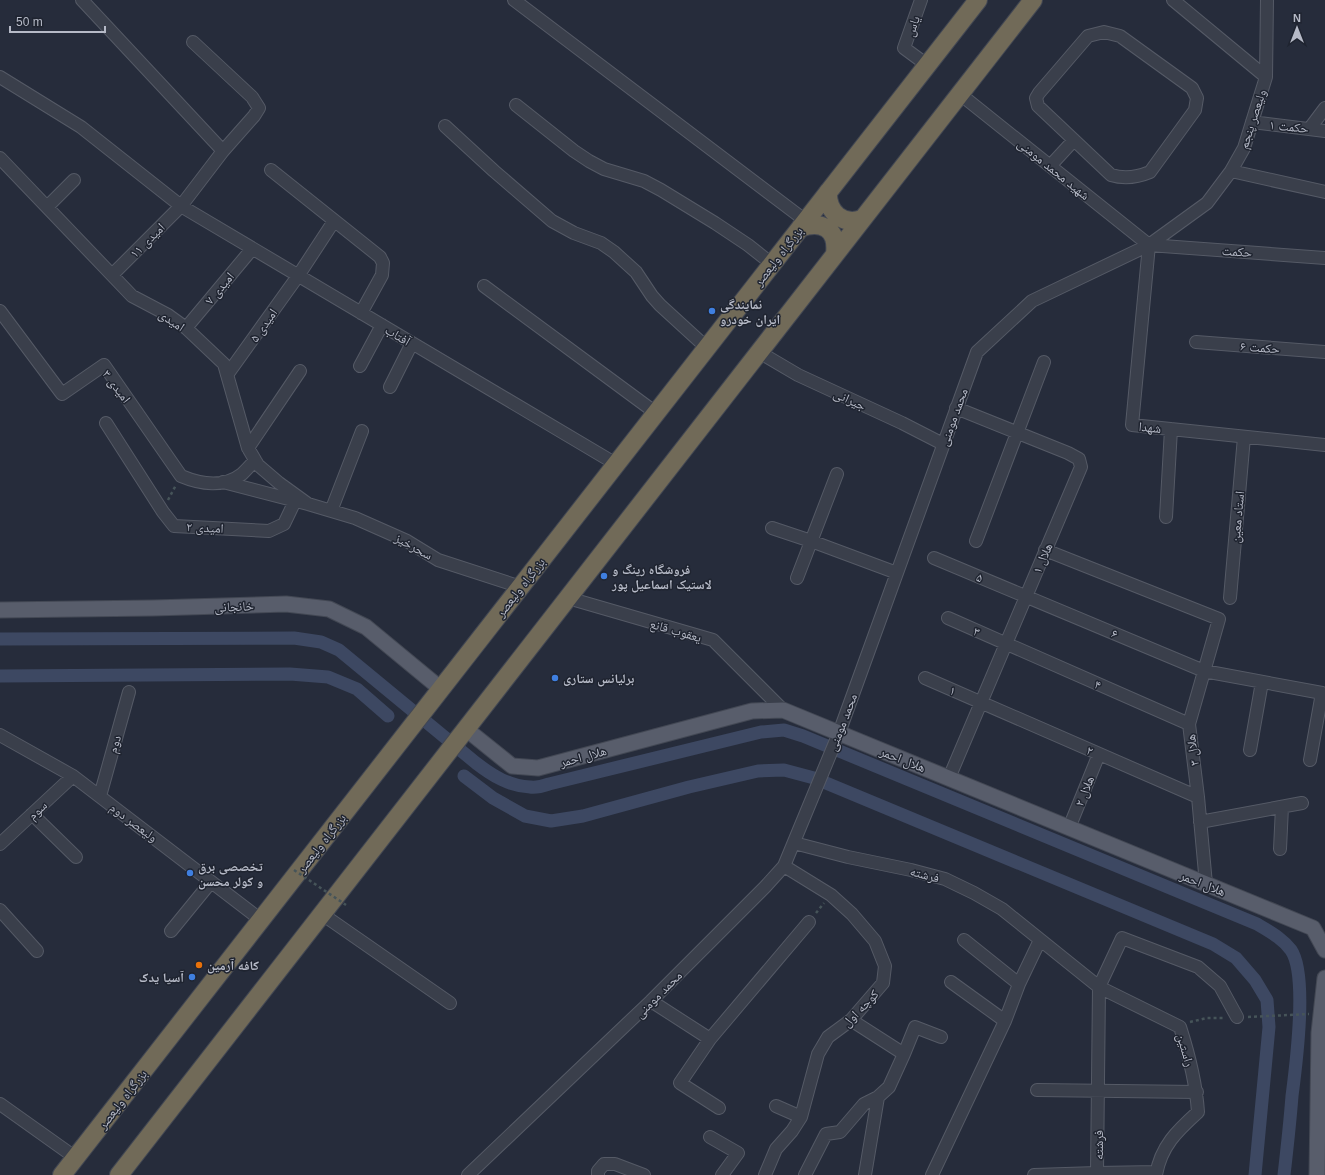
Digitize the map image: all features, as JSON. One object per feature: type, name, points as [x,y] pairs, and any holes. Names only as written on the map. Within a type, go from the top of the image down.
[{"type":"highway","name":"بزرگراه ولیعصر","points":[[62,1175],[978,0]]},
{"type":"highway","points":[[119,1175],[1033,0]]},
{"type":"highway","points":[[828,192],[830,204],[833,210],[843,219],[848,221],[856,221],[862,219]]},
{"type":"highway","points":[[803,224],[824,226],[836,241],[835,254]]},
{"type":"main road","name":"خانجانی","points":[[0,610],[153,608],[286,604],[329,609],[366,627],[441,689]]},
{"type":"main road","name":"هلال احمر","points":[[466,729],[512,766],[538,768],[752,712],[783,710],[837,737],[949,778],[1313,928],[1325,950]]},
{"type":"main road","points":[[1320,1171],[1318,1014],[1325,978]]},
{"type":"street","points":[[82,0],[223,151]]},
{"type":"street","points":[[514,0],[803,224]]},
{"type":"street","name":"یاس","points":[[921,0],[904,48],[927,65]]},
{"type":"street","points":[[1173,0],[1266,78]]},
{"type":"street","name":"ولیعصر پنجم","points":[[1149,245],[1207,204],[1231,171],[1244,148],[1266,78],[1267,0]]},
{"type":"street","points":[[1104,32],[1120,36],[1192,88],[1197,98],[1196,110],[1150,172],[1139,177],[1117,177],[1111,175],[1074,140],[1038,106],[1036,98],[1088,36],[1104,32]]},
{"type":"street","name":"امیدی ۱۱","points":[[112,275],[181,206],[223,151],[254,116],[258,108],[252,97],[193,42]]},
{"type":"street","name":"آفتاب","points":[[0,77],[81,127],[181,206],[616,464]]},
{"type":"street","name":"شهید محمد مومنی","points":[[960,94],[1149,245]]},
{"type":"street","points":[[516,105],[589,161],[604,169],[644,181],[661,190],[715,223],[772,264]]},
{"type":"street","points":[[1310,128],[1325,108]]},
{"type":"street","name":"حکمت ۱","points":[[1252,122],[1325,131]]},
{"type":"street","points":[[445,126],[552,221],[574,233],[601,243],[614,252],[636,272],[660,305],[707,348]]},
{"type":"street","points":[[1050,166],[1074,140]]},
{"type":"street","name":"امیدی","points":[[0,158],[132,296],[168,315],[186,328],[224,364],[248,448],[255,460],[258,465],[279,483],[308,504]]},
{"type":"street","points":[[271,170],[380,258],[383,263],[382,275],[361,313]]},
{"type":"street","points":[[1231,171],[1325,192]]},
{"type":"street","points":[[47,207],[74,180]]},
{"type":"street","name":"امیدی ۵","points":[[227,375],[298,276],[334,221]]},
{"type":"street","name":"حکمت","points":[[1149,245],[1325,258]]},
{"type":"street","name":"محمد مومنی","points":[[468,1175],[651,1001],[765,888],[784,866],[837,737],[977,352],[1032,301],[1149,245]]},
{"type":"street","name":"شهدا","points":[[1149,245],[1132,426],[1325,446]]},
{"type":"street","name":"امیدی ۷","points":[[186,328],[252,249]]},
{"type":"street","points":[[484,286],[656,413]]},
{"type":"street","name":"امیدی ۳","points":[[0,311],[62,394],[104,365],[181,476]]},
{"type":"street","points":[[360,366],[382,325]]},
{"type":"street","name":"حکمت ۶","points":[[1196,342],[1325,352]]},
{"type":"street","points":[[390,388],[412,343]]},
{"type":"street","name":"جیرانی","points":[[759,352],[798,375],[902,423],[943,444]]},
{"type":"street","points":[[976,541],[1044,362]]},
{"type":"street","points":[[248,448],[300,371]]},
{"type":"street","name":"هلال ۱","points":[[949,778],[1081,467],[1079,459],[1073,456],[956,408]]},
{"type":"street","name":"امیدی ۲","points":[[106,423],[163,512],[174,526],[269,531],[284,524],[295,501]]},
{"type":"street","points":[[1166,517],[1171,430]]},
{"type":"street","points":[[331,511],[362,431]]},
{"type":"street","name":"استاد معین","points":[[1230,598],[1244,437]]},
{"type":"street","points":[[181,476],[190,480],[208,483],[223,482],[242,474],[255,460]]},
{"type":"street","points":[[797,578],[837,474]]},
{"type":"street","points":[[223,482],[308,504]]},
{"type":"street","name":"سحرخیز","points":[[308,504],[355,518],[407,541],[438,560],[521,586]]},
{"type":"street","points":[[772,528],[812,541],[897,573]]},
{"type":"street","name":"هلال ۳","points":[[1045,550],[1219,619],[1189,724],[1198,797],[1206,884]]},
{"type":"street","name":"۵","points":[[934,558],[1026,596]]},
{"type":"street","name":"۶","points":[[1026,596],[1204,671],[1322,693],[1310,760]]},
{"type":"street","name":"یعقوب قانع","points":[[568,598],[713,640],[783,710]]},
{"type":"street","name":"۳","points":[[948,618],[1006,644]]},
{"type":"street","name":"۴","points":[[1006,644],[1189,724]]},
{"type":"street","name":"۱","points":[[925,678],[981,703]]},
{"type":"street","points":[[1250,750],[1262,682]]},
{"type":"street","name":"دوم","points":[[100,796],[129,692]]},
{"type":"street","name":"۲","points":[[981,703],[1198,797]]},
{"type":"street","name":"ولیعصر دوم","points":[[0,735],[73,776],[261,920]]},
{"type":"street","name":"هلال ۲","points":[[1069,828],[1099,754]]},
{"type":"street","name":"سوم","points":[[0,844],[73,776]]},
{"type":"street","points":[[1200,822],[1302,803]]},
{"type":"street","points":[[1280,849],[1282,807]]},
{"type":"street","points":[[32,814],[76,857]]},
{"type":"street","name":"فرشته","points":[[794,843],[945,879],[974,892],[1002,909],[1040,940]]},
{"type":"street","name":"کوچه اول","points":[[765,1175],[776,1149],[792,1131],[801,1117],[818,1054],[828,1037],[851,1020],[883,983],[885,966],[875,941],[852,914],[831,895],[784,866]]},
{"type":"street","points":[[171,931],[211,882]]},
{"type":"street","points":[[0,910],[37,951]]},
{"type":"street","points":[[322,914],[450,1003]]},
{"type":"street","points":[[719,1108],[680,1083],[710,1039],[809,922]]},
{"type":"street","points":[[1099,987],[1122,938],[1198,967],[1220,986],[1237,1017]]},
{"type":"street","points":[[964,940],[1020,984]]},
{"type":"street","points":[[932,1175],[1006,1021],[1020,984],[1040,940]]},
{"type":"street","name":"راستین","points":[[1040,940],[1099,987],[1180,1027],[1190,1056],[1197,1092],[1198,1112],[1169,1140],[1156,1173]]},
{"type":"street","points":[[950,982],[1006,1021]]},
{"type":"street","name":"فرشته","points":[[1099,987],[1097,1173],[1156,1173]]},
{"type":"street","points":[[651,1001],[710,1039]]},
{"type":"street","points":[[851,1020],[904,1054]]},
{"type":"street","points":[[805,1175],[826,1134],[840,1132],[864,1104],[878,1097],[889,1087],[915,1027],[941,1037]]},
{"type":"street","points":[[1037,1090],[1197,1092]]},
{"type":"street","points":[[865,1175],[878,1097]]},
{"type":"street","points":[[0,1104],[76,1158]]},
{"type":"street","points":[[776,1106],[801,1117]]},
{"type":"street","points":[[710,1137],[738,1153],[722,1175]]},
{"type":"street","points":[[601,1170],[615,1164],[644,1175]]},
{"type":"street","points":[[1034,1175],[1097,1173]]},
{"type":"path","points":[[163,512],[181,476]]},
{"type":"path","points":[[294,870],[346,905]]},
{"type":"path","points":[[809,922],[831,895]]},
{"type":"path","points":[[1180,1027],[1190,1022],[1207,1018],[1318,1014]]},
{"type":"waterway","points":[[0,639],[294,638],[321,642],[339,650],[482,768],[502,780],[522,786],[540,787],[761,732],[784,730],[803,736],[1257,924],[1280,939],[1291,950],[1296,962],[1299,979],[1300,999],[1298,1043],[1284,1175]]},
{"type":"waterway","points":[[0,676],[290,674],[328,677],[357,689],[388,716]]},
{"type":"waterway","points":[[464,776],[493,798],[525,816],[551,821],[583,816],[689,787],[758,771],[784,770],[814,778],[1213,944],[1236,958],[1255,980],[1267,1000],[1269,1027],[1255,1175]]},
{"type":"place","name":"نمایندگی ایران خودرو","points":[[712,311]]},
{"type":"place","name":"فروشگاه رینگ و لاستیک اسماعیل پور","points":[[604,576]]},
{"type":"place","name":"برلیانس ستاری","points":[[555,678]]},
{"type":"place","name":"تخصصی برق و کولر محسن","points":[[190,873]]},
{"type":"place","name":"کافه آرمین","points":[[199,965]]},
{"type":"place","name":"آسیا یدک","points":[[192,977]]}]
